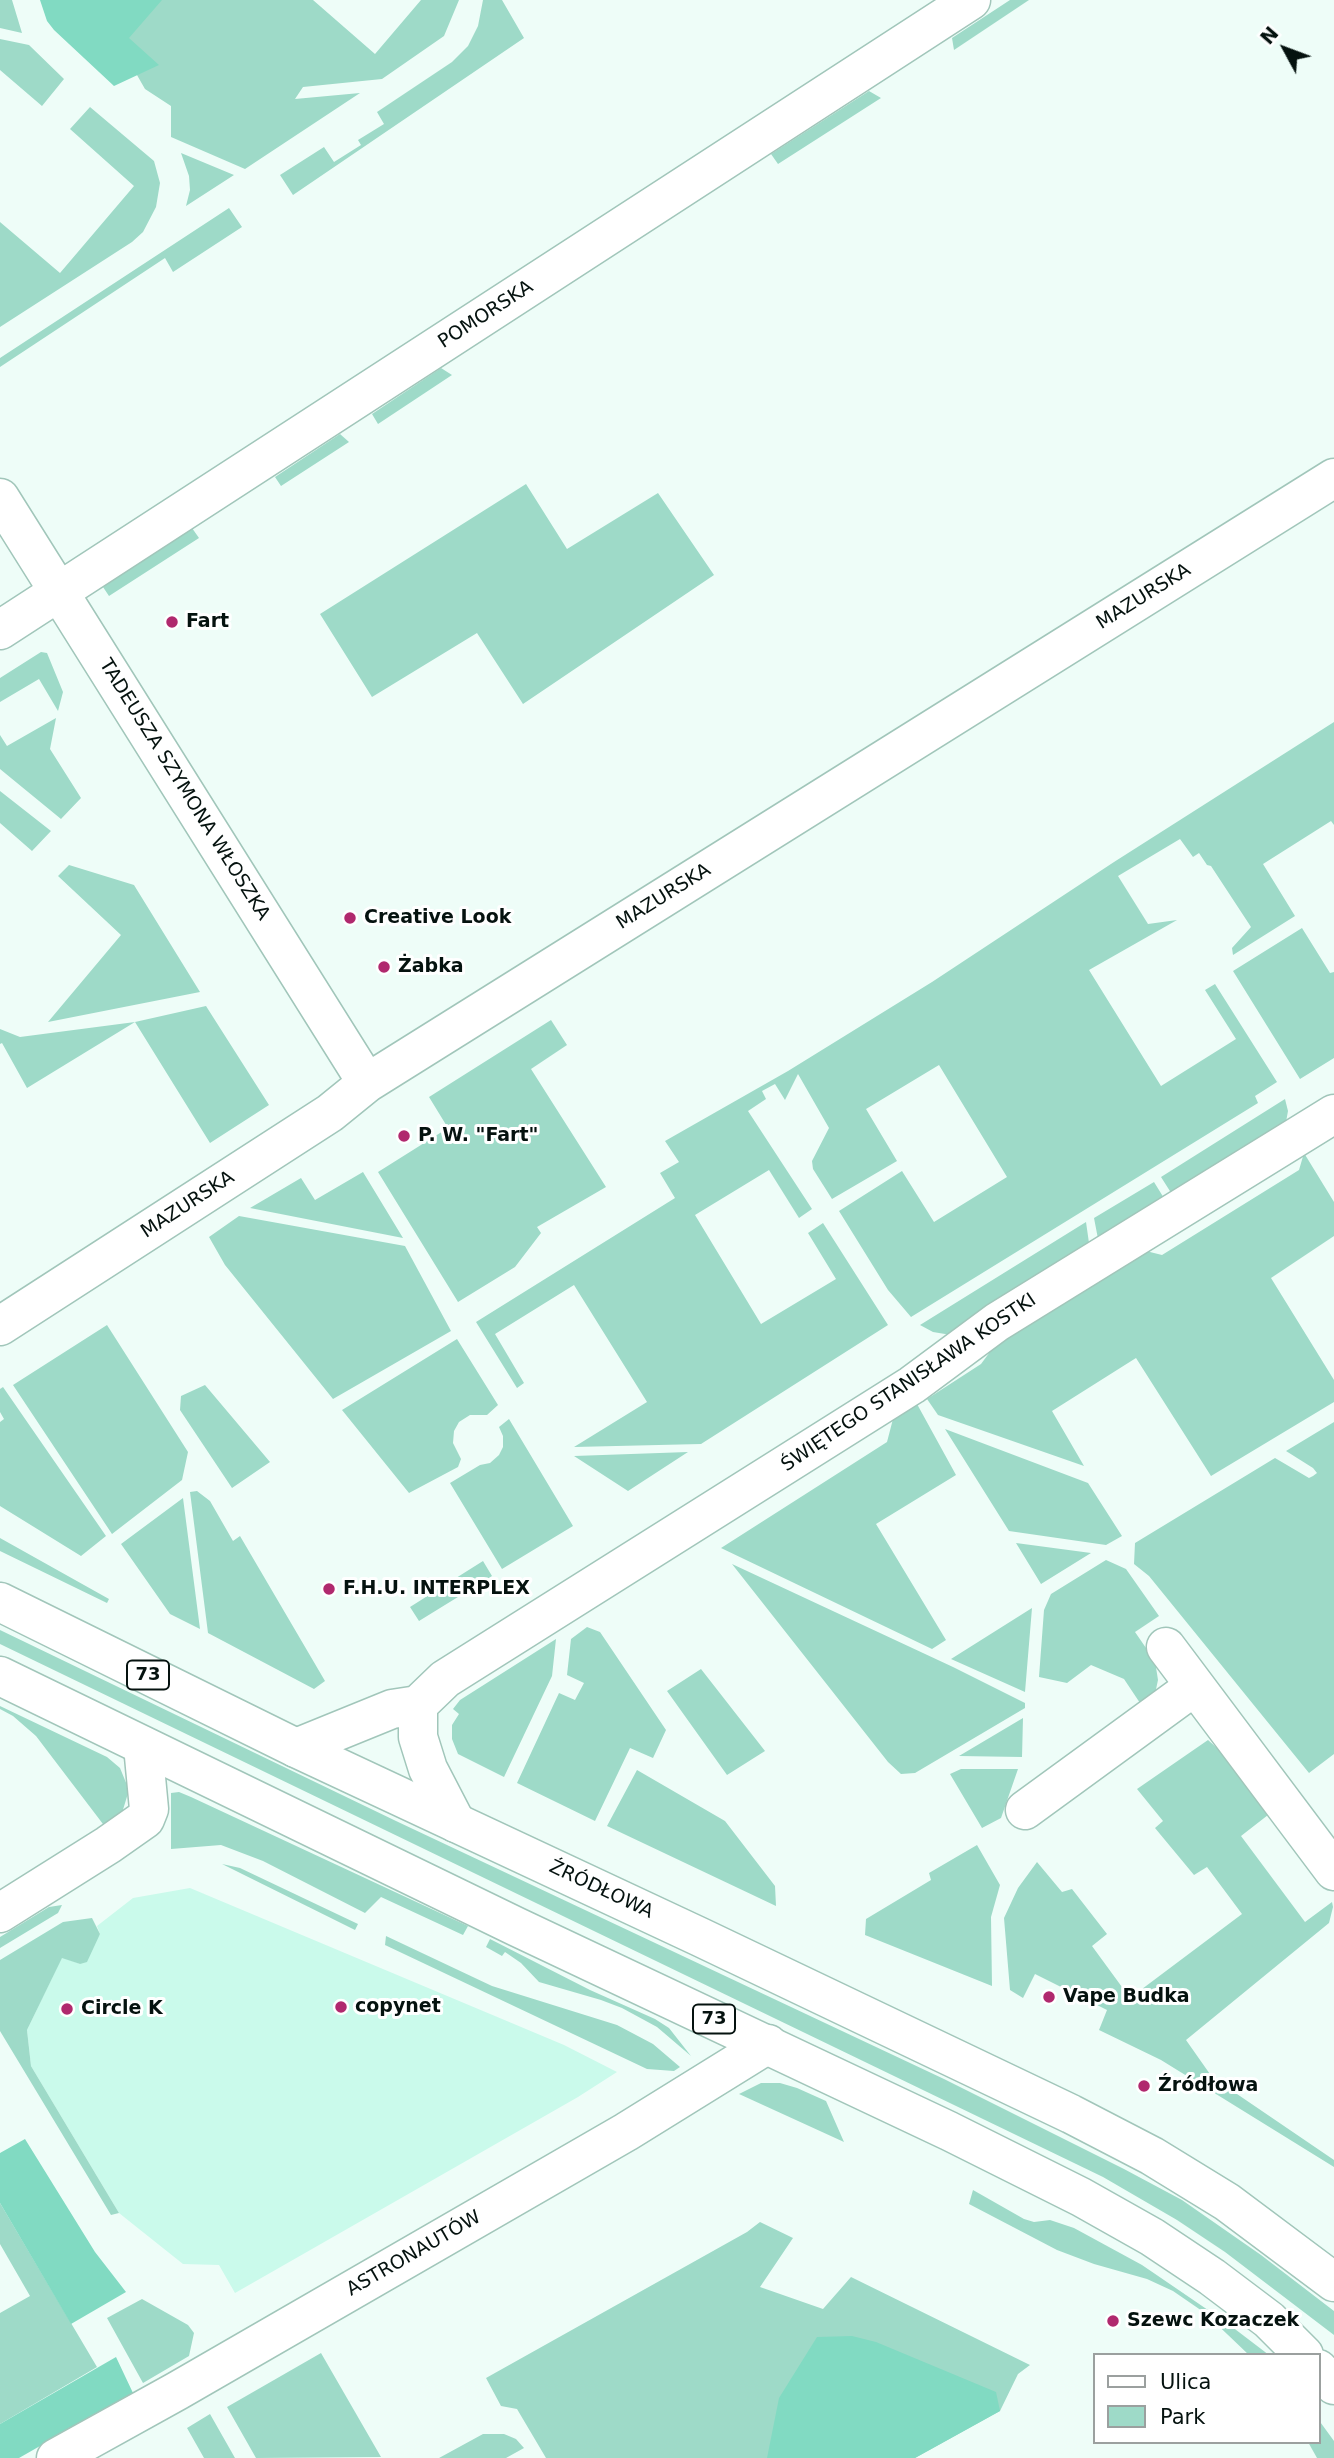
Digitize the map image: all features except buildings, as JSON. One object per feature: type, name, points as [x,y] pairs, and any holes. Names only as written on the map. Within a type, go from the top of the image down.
[{"type":"street","name":"POMORSKA","points":[[0,630],[971,0]]},
{"type":"street","name":"MAZURSKA","points":[[0,1326],[330,1113],[367,1083],[1334,478]]},
{"type":"street","name":"TADEUSZA SZYMONA WŁOSZKA","points":[[0,498],[367,1083]]},
{"type":"street","name":"ŚWIĘTEGO STANISŁAWA KOSTKI","points":[[418,1705],[445,1679],[912,1385],[997,1322],[1334,1114]]},
{"type":"street","name":"ŹRÓDŁOWA","points":[[0,1602],[296,1748],[888,2026],[1141,2150],[1227,2202],[1334,2282]]},
{"type":"street","points":[[1166,1647],[1334,1871]]},
{"type":"street","name":"73","points":[[0,1676],[1081,2197],[1152,2237],[1212,2277],[1269,2320],[1302,2353]]},
{"type":"street","points":[[1025,1810],[1195,1686]]},
{"type":"street","points":[[296,1748],[391,1709],[418,1705],[418,1737],[428,1769],[456,1823]]},
{"type":"street","points":[[0,1913],[108,1846],[145,1819],[149,1809],[144,1746]]},
{"type":"street","name":"ASTRONAUTÓW","points":[[56,2458],[626,2132],[768,2044]]},
{"type":"street","points":[[1320,2371],[1334,2385]]},
{"type":"shaded area","name":"Circle K","points":[[190,1888],[564,2045],[617,2072],[578,2097],[235,2293],[219,2265],[183,2264],[119,2213],[31,2066],[27,2030],[62,1957],[80,1964],[100,1934],[97,1926],[133,1898]]},
{"type":"green space","points":[[0,0],[12,0],[22,33],[0,28]]},
{"type":"green space","points":[[40,0],[162,0],[129,38],[159,65],[114,86],[54,30],[47,21]]},
{"type":"green space","points":[[94,0],[313,0],[375,54],[421,0],[459,0],[444,36],[382,79],[303,87],[295,99],[360,93],[245,169],[171,137],[171,106],[145,89]]},
{"type":"green space","points":[[483,0],[502,0],[524,38],[293,195],[280,175],[324,147],[334,162],[361,145],[358,140],[384,124],[377,112],[452,62],[468,46],[478,26]]},
{"type":"green space","points":[[1010,0],[1029,0],[954,50],[952,38]]},
{"type":"green space","points":[[0,39],[29,45],[64,79],[42,106],[0,70]]},
{"type":"green space","points":[[869,91],[881,98],[778,164],[771,154]]},
{"type":"green space","points":[[90,107],[154,161],[160,183],[156,207],[143,232],[132,242],[0,327],[0,222],[60,273],[134,186],[70,129]]},
{"type":"green space","points":[[181,153],[234,175],[186,206],[190,190],[189,176]]},
{"type":"green space","points":[[229,208],[242,227],[173,272],[165,258],[0,367],[0,358]]},
{"type":"green space","points":[[441,368],[452,375],[378,424],[372,414]]},
{"type":"green space","points":[[340,434],[349,442],[281,486],[275,477]]},
{"type":"green space","points":[[526,484],[567,549],[658,493],[714,575],[523,704],[477,633],[372,697],[320,614]]},
{"type":"green space","points":[[192,528],[199,538],[109,596],[103,587]]},
{"type":"green space","points":[[41,652],[47,653],[63,692],[58,711],[39,679],[0,702],[0,678]]},
{"type":"green space","points":[[56,718],[50,749],[81,798],[61,819],[0,769],[0,735],[7,746]]},
{"type":"green space","points":[[1334,722],[1334,825],[1331,821],[1263,864],[1295,916],[1233,955],[1232,948],[1251,927],[1211,866],[1207,865],[1199,853],[1193,857],[1180,839],[1118,876],[1148,924],[1177,920],[1089,970],[1161,1086],[1236,1039],[1205,990],[1215,984],[1277,1082],[1255,1096],[1258,1103],[911,1317],[888,1290],[839,1211],[902,1171],[934,1222],[1007,1177],[939,1065],[866,1109],[897,1161],[832,1199],[813,1169],[812,1161],[829,1128],[798,1074],[785,1100],[775,1084],[762,1091],[766,1099],[748,1111],[812,1209],[799,1218],[769,1170],[695,1215],[761,1324],[836,1279],[808,1233],[823,1223],[888,1325],[701,1444],[574,1447],[647,1402],[574,1285],[495,1334],[524,1383],[517,1388],[476,1322],[675,1198],[660,1173],[679,1162],[665,1141],[788,1071],[932,982]]},
{"type":"green space","points":[[0,791],[51,831],[32,851],[0,823]]},
{"type":"green space","points":[[69,865],[134,885],[200,992],[48,1022],[121,935],[58,876]]},
{"type":"green space","points":[[1302,928],[1330,973],[1334,972],[1334,1058],[1300,1079],[1233,971]]},
{"type":"green space","points":[[206,1006],[269,1105],[210,1143],[135,1022]]},
{"type":"green space","points":[[551,1020],[567,1045],[531,1069],[606,1187],[537,1227],[541,1233],[515,1267],[458,1302],[378,1172],[448,1128],[429,1097]]},
{"type":"green space","points":[[135,1022],[27,1088],[2,1043],[0,1044],[0,1029],[20,1037]]},
{"type":"green space","points":[[1285,1099],[1288,1111],[1286,1122],[1175,1199],[1161,1177]]},
{"type":"green space","points":[[1304,1153],[1334,1202],[1334,1236],[1271,1278],[1334,1380],[1334,1402],[1211,1476],[1136,1358],[1052,1411],[1084,1466],[938,1415],[927,1399],[981,1364],[1004,1333],[1138,1249],[1162,1255],[1299,1170]]},
{"type":"green space","points":[[363,1172],[403,1238],[250,1208],[301,1178],[315,1200]]},
{"type":"green space","points":[[1154,1182],[1167,1203],[1099,1244],[1094,1218]]},
{"type":"green space","points":[[239,1216],[405,1246],[451,1331],[333,1399],[225,1265],[209,1237]]},
{"type":"green space","points":[[1086,1222],[1090,1250],[951,1335],[933,1332],[920,1325]]},
{"type":"green space","points":[[107,1325],[188,1452],[182,1480],[112,1534],[13,1385]]},
{"type":"green space","points":[[457,1339],[498,1405],[487,1415],[470,1415],[459,1422],[454,1431],[453,1443],[461,1459],[458,1467],[409,1493],[342,1410]]},
{"type":"green space","points":[[205,1385],[270,1462],[232,1488],[180,1410],[181,1396]]},
{"type":"green space","points":[[3,1387],[106,1536],[81,1556],[0,1506],[0,1422],[4,1419],[0,1412],[0,1389]]},
{"type":"green space","points":[[917,1404],[956,1475],[876,1524],[946,1640],[932,1649],[721,1548],[887,1442],[893,1419]]},
{"type":"green space","points":[[509,1419],[573,1526],[502,1569],[450,1483],[480,1465],[490,1463],[499,1455],[503,1447],[503,1436],[499,1427]]},
{"type":"green space","points":[[1334,1422],[1334,1754],[1309,1773],[1149,1576],[1134,1564],[1135,1543],[1275,1458],[1309,1478],[1313,1476],[1317,1473],[1313,1468],[1286,1451]]},
{"type":"green space","points":[[945,1429],[1088,1483],[1122,1536],[1106,1545],[1009,1531]]},
{"type":"green space","points":[[688,1452],[628,1491],[574,1456]]},
{"type":"green space","points":[[197,1491],[210,1501],[233,1541],[240,1536],[325,1681],[314,1689],[208,1633],[190,1492]]},
{"type":"green space","points":[[183,1498],[200,1629],[170,1614],[121,1544]]},
{"type":"green space","points":[[0,1538],[109,1599],[107,1603],[0,1551]]},
{"type":"green space","points":[[1016,1543],[1091,1553],[1041,1584]]},
{"type":"green space","points":[[1106,1560],[1126,1569],[1159,1616],[1135,1632],[1155,1661],[1158,1680],[1155,1694],[1144,1709],[1124,1679],[1091,1665],[1067,1683],[1039,1677],[1044,1610],[1051,1594]]},
{"type":"green space","points":[[483,1561],[492,1576],[419,1621],[410,1607]]},
{"type":"green space","points":[[732,1564],[953,1667],[1025,1703],[1025,1708],[915,1773],[901,1774],[888,1762]]},
{"type":"green space","points":[[1032,1608],[1025,1692],[951,1659]]},
{"type":"green space","points":[[587,1627],[600,1632],[666,1730],[653,1758],[630,1748],[595,1821],[517,1783],[559,1693],[575,1700],[584,1683],[567,1675],[571,1639]]},
{"type":"green space","points":[[0,1630],[396,1821],[944,2079],[1124,2169],[1182,2200],[1261,2255],[1334,2311],[1334,2335],[1225,2252],[1177,2220],[1103,2177],[0,1644]]},
{"type":"green space","points":[[556,1639],[552,1676],[504,1777],[458,1754],[452,1739],[452,1725],[459,1714],[453,1709],[460,1700]]},
{"type":"green space","points":[[701,1669],[765,1751],[727,1775],[667,1691]]},
{"type":"green space","points":[[0,1706],[107,1757],[120,1768],[129,1790],[122,1813],[106,1828],[36,1736],[13,1716],[0,1709]]},
{"type":"green space","points":[[1023,1718],[1022,1757],[959,1756]]},
{"type":"green space","points":[[1208,1740],[1227,1757],[1268,1815],[1241,1836],[1305,1922],[1332,1902],[1333,1907],[1329,1923],[1186,2040],[1212,2077],[1334,2160],[1334,2167],[1161,2060],[1099,2030],[1107,2010],[1035,1974],[1023,1998],[1010,1990],[1004,1918],[1018,1888],[1037,1862],[1062,1892],[1072,1889],[1107,1934],[1092,1946],[1130,1998],[1242,1914],[1207,1867],[1194,1875],[1155,1828],[1163,1821],[1137,1789]]},
{"type":"green space","points":[[961,1769],[1018,1769],[1001,1818],[982,1828],[950,1774]]},
{"type":"green space","points":[[637,1770],[725,1821],[775,1886],[776,1906],[607,1826]]},
{"type":"green space","points":[[179,1792],[468,1926],[463,1935],[381,1897],[365,1913],[263,1861],[221,1845],[171,1849],[171,1793]]},
{"type":"green space","points":[[977,1845],[1000,1885],[991,1917],[992,1986],[865,1935],[866,1919],[931,1880],[929,1873]]},
{"type":"green space","points":[[222,1864],[240,1868],[358,1924],[355,1930]]},
{"type":"green space","points":[[62,1905],[58,1913],[0,1948],[0,1937],[49,1907]]},
{"type":"green space","points":[[92,1918],[100,1934],[87,1962],[80,1964],[62,1958],[27,2030],[31,2066],[119,2213],[111,2215],[0,2031],[0,1960],[63,1922]]},
{"type":"green space","points":[[386,1936],[492,1986],[617,2025],[653,2044],[680,2067],[674,2071],[647,2069],[385,1945]]},
{"type":"green space","points":[[490,1939],[590,1990],[655,2019],[669,2028],[691,2056],[657,2027],[622,2008],[539,1982],[521,1963],[505,1952],[502,1956],[486,1947]]},
{"type":"green space","points":[[761,2083],[780,2083],[826,2101],[844,2142],[739,2094]]},
{"type":"green space","points":[[25,2139],[95,2252],[126,2292],[71,2324],[0,2203],[0,2153]]},
{"type":"green space","points":[[973,2190],[1024,2219],[1034,2222],[1050,2220],[1074,2228],[1142,2265],[1266,2353],[1247,2353],[1205,2313],[1173,2291],[1147,2279],[1057,2250],[969,2204]]},
{"type":"green space","points":[[0,2203],[97,2367],[0,2424],[0,2313],[30,2296],[0,2244]]},
{"type":"green space","points":[[760,2222],[793,2238],[760,2287],[823,2309],[851,2277],[1030,2365],[1018,2374],[1000,2411],[915,2458],[546,2458],[517,2409],[501,2406],[486,2378],[747,2232]]},
{"type":"green space","points":[[142,2299],[188,2325],[194,2333],[189,2356],[143,2383],[107,2318]]},
{"type":"green space","points":[[852,2336],[876,2342],[996,2392],[1000,2411],[915,2458],[767,2458],[779,2398],[817,2337]]},
{"type":"green space","points":[[321,2353],[381,2457],[256,2458],[227,2407]]},
{"type":"green space","points":[[116,2357],[133,2393],[19,2458],[0,2458],[0,2424]]},
{"type":"green space","points":[[210,2414],[235,2458],[204,2458],[187,2428]]},
{"type":"green space","points":[[1320,2422],[1334,2441],[1334,2458],[1317,2458],[1309,2444],[1320,2444]]},
{"type":"green space","points":[[483,2434],[504,2434],[516,2439],[524,2448],[506,2458],[439,2458]]},
{"type":"place","name":"Fart","points":[[172,622]]},
{"type":"place","name":"Creative Look","points":[[350,918]]},
{"type":"place","name":"Żabka","points":[[384,967]]},
{"type":"place","name":"P. W. \"Fart\"","points":[[404,1136]]},
{"type":"place","name":"F.H.U. INTERPLEX","points":[[329,1589]]},
{"type":"place","name":"Vape Budka","points":[[1049,1997]]},
{"type":"place","name":"copynet","points":[[341,2007]]},
{"type":"place","name":"Circle K","points":[[67,2009]]},
{"type":"place","name":"Źródłowa","points":[[1144,2086]]},
{"type":"place","name":"Szewc Kozaczek","points":[[1113,2321]]}]
